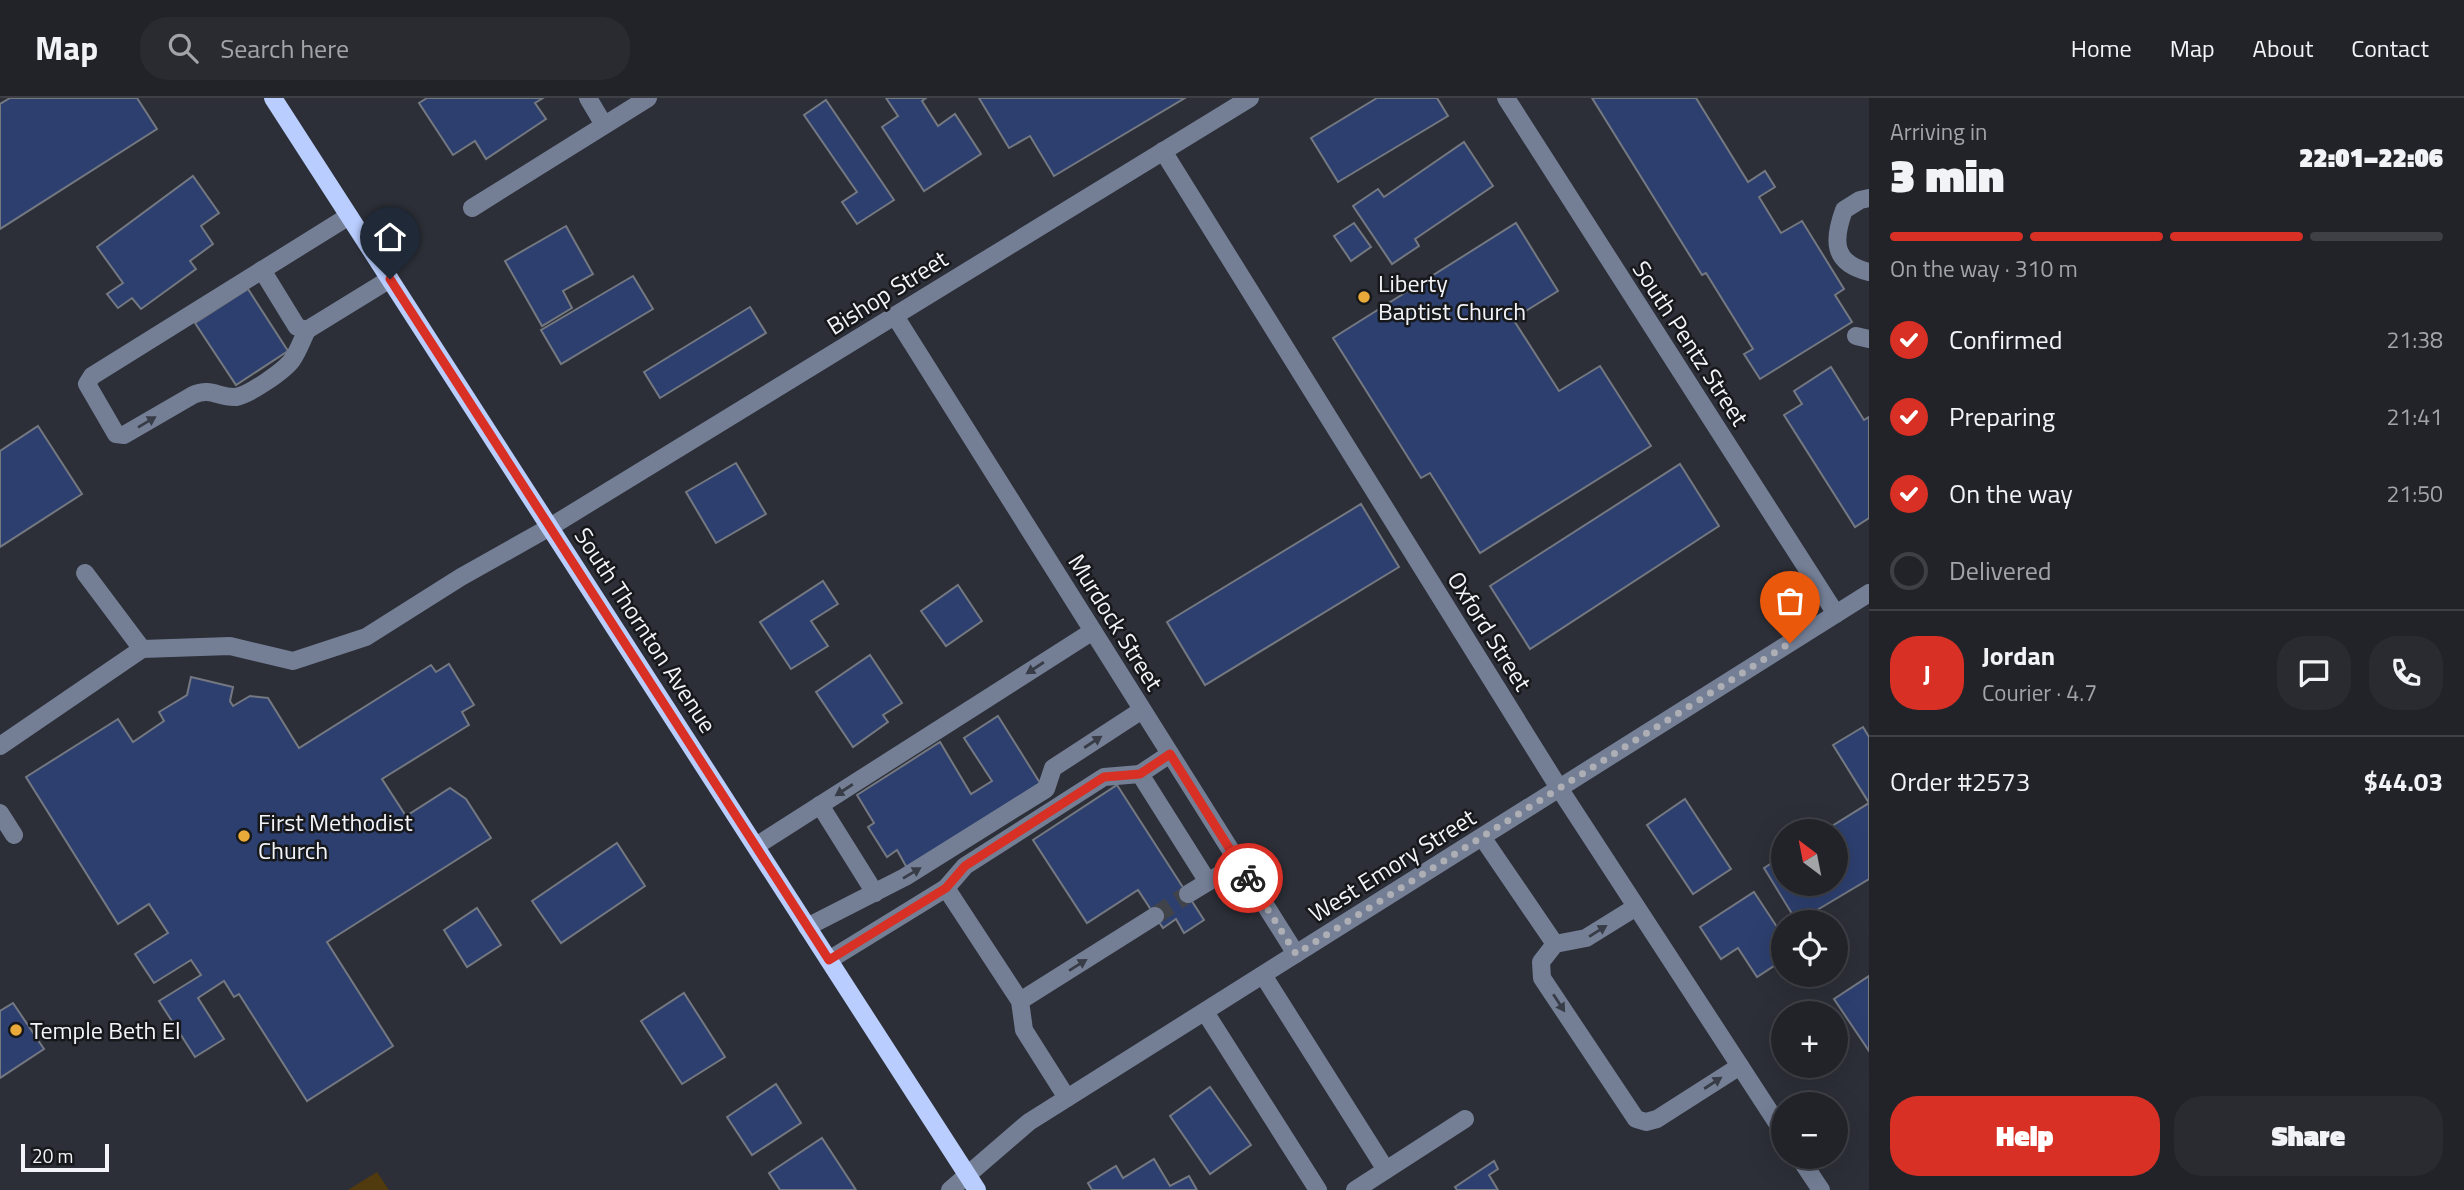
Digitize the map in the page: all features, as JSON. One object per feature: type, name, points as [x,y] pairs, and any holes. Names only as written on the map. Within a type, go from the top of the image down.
[{"type":"main road","name":"South Thornton Avenue","points":[[273,98],[972,1183]]},
{"type":"street","points":[[588,98],[604,125]]},
{"type":"street","points":[[472,208],[648,98]]},
{"type":"street","name":"Bishop Street","points":[[142,649],[230,646],[293,661],[366,638],[461,577],[550,527],[1250,98]]},
{"type":"street","name":"South Pentz Street","points":[[1506,98],[1836,614]]},
{"type":"street","name":"Oxford Street","points":[[1163,151],[1559,788],[1771,1114]]},
{"type":"street","points":[[1869,198],[1844,209],[1836,231],[1838,251],[1846,261],[1869,272]]},
{"type":"street","points":[[349,216],[92,376],[87,384],[116,434],[124,435],[205,390],[236,397],[245,394],[282,370],[293,359],[307,330],[390,279]]},
{"type":"street","points":[[262,270],[297,327],[307,330]]},
{"type":"street","name":"Murdock Street","points":[[895,316],[1296,954]]},
{"type":"street","points":[[0,746],[142,649],[85,573]]},
{"type":"street","name":"West Emory Street","points":[[950,1190],[972,1183],[1029,1122],[1869,593]]},
{"type":"street","points":[[755,846],[1093,631]]},
{"type":"street","points":[[807,927],[905,877],[1046,789],[1054,768],[1142,710]]},
{"type":"street","points":[[829,960],[946,888],[965,866],[1104,777],[1140,774],[1170,754]]},
{"type":"street","points":[[1140,774],[1208,882]]},
{"type":"street","points":[[820,805],[875,893]]},
{"type":"street","points":[[0,813],[14,835]]},
{"type":"street","points":[[1482,837],[1555,944]]},
{"type":"street","points":[[1188,894],[1239,863]]},
{"type":"street","points":[[946,888],[1020,1001],[1024,1030],[1067,1098]]},
{"type":"street","points":[[1636,907],[1586,938],[1555,944],[1541,962],[1542,978],[1636,1119],[1646,1122],[1657,1119],[1740,1066]]},
{"type":"street","points":[[1020,1001],[1155,916]]},
{"type":"street","points":[[1263,975],[1386,1170]]},
{"type":"street","points":[[1205,1012],[1318,1190]]},
{"type":"street","points":[[1355,1190],[1465,1119]]},
{"type":"street","points":[[1808,1169],[1821,1190]]},
{"type":"shaded area","points":[[377,1172],[389,1190],[348,1190]]},
{"type":"building","points":[[10,98],[137,98],[157,129],[0,229],[0,104]]},
{"type":"building","points":[[427,98],[543,98],[535,103],[546,119],[486,159],[475,141],[453,155],[419,103]]},
{"type":"building","points":[[886,98],[926,98],[922,101],[938,126],[955,114],[981,154],[924,191],[882,127],[898,116]]},
{"type":"building","points":[[979,98],[1185,98],[1054,176],[1030,136],[1009,148]]},
{"type":"building","points":[[1377,98],[1437,98],[1448,116],[1338,182],[1311,138]]},
{"type":"building","points":[[1592,98],[1696,98],[1748,182],[1765,171],[1775,187],[1759,197],[1781,233],[1802,221],[1844,289],[1835,295],[1852,322],[1760,379],[1744,354],[1753,349],[1706,273],[1702,275]]},
{"type":"building","points":[[826,100],[894,200],[857,224],[842,202],[857,192],[804,115]]},
{"type":"building","points":[[1464,142],[1493,186],[1415,239],[1419,246],[1392,264],[1353,206],[1378,189],[1384,197]]},
{"type":"building","points":[[193,176],[219,213],[201,226],[213,244],[190,261],[196,269],[141,309],[132,298],[118,308],[107,294],[123,283],[97,247]]},
{"type":"building","points":[[1354,223],[1371,247],[1351,261],[1334,236]]},
{"type":"building","points":[[1516,223],[1558,291],[1513,319],[1559,391],[1600,366],[1651,446],[1480,553],[1430,473],[1421,478],[1333,338]]},
{"type":"building","points":[[566,226],[593,274],[563,291],[572,308],[542,326],[505,261]]},
{"type":"building","points":[[633,276],[653,309],[561,364],[541,330]]},
{"type":"building","points":[[248,289],[288,351],[236,385],[195,323]]},
{"type":"building","points":[[750,307],[766,333],[660,398],[644,372]]},
{"type":"building","points":[[1831,367],[1864,420],[1869,417],[1869,518],[1855,527],[1784,415],[1802,404],[1794,391]]},
{"type":"building","points":[[38,426],[82,494],[0,547],[0,451]]},
{"type":"building","points":[[736,463],[766,514],[716,543],[686,492]]},
{"type":"building","points":[[1680,464],[1719,526],[1530,649],[1490,586]]},
{"type":"building","points":[[1361,504],[1399,567],[1205,685],[1167,622]]},
{"type":"building","points":[[823,581],[838,604],[811,621],[828,646],[791,669],[760,622]]},
{"type":"building","points":[[958,585],[982,621],[946,646],[921,611]]},
{"type":"building","points":[[870,655],[902,703],[883,715],[888,722],[853,747],[816,692]]},
{"type":"building","points":[[449,664],[474,705],[462,712],[469,725],[382,779],[406,816],[450,788],[466,799],[491,838],[327,942],[393,1046],[307,1101],[239,994],[234,997],[224,981],[198,998],[224,1039],[195,1057],[159,1001],[201,975],[191,960],[154,983],[135,954],[168,933],[149,904],[118,924],[26,777],[118,719],[133,742],[164,721],[159,712],[187,695],[191,677],[233,687],[230,701],[233,706],[250,696],[268,698],[299,748],[431,665],[436,672]]},
{"type":"building","points":[[998,716],[1040,783],[907,868],[897,850],[887,857],[868,827],[874,823],[857,795],[940,742],[971,794],[992,781],[964,738]]},
{"type":"building","points":[[1863,727],[1869,737],[1869,803],[1833,745]]},
{"type":"building","points":[[1117,785],[1204,920],[1184,933],[1176,919],[1163,928],[1138,890],[1087,923],[1033,840]]},
{"type":"building","points":[[1685,799],[1731,869],[1693,894],[1647,825]]},
{"type":"building","points":[[1869,803],[1869,879],[1848,892],[1848,819],[1843,819]]},
{"type":"building","points":[[617,843],[645,886],[561,943],[532,901]]},
{"type":"building","points":[[1771,864],[1771,879],[1764,868]]},
{"type":"building","points":[[1754,892],[1771,918],[1771,968],[1757,977],[1738,948],[1721,959],[1700,927]]},
{"type":"building","points":[[1781,896],[1841,896],[1817,910],[1790,910]]},
{"type":"building","points":[[477,908],[501,945],[467,967],[444,930]]},
{"type":"building","points":[[1869,976],[1869,1051],[1848,1020],[1848,1001],[1834,999]]},
{"type":"building","points":[[684,993],[725,1057],[682,1084],[641,1021]]},
{"type":"building","name":"Temple Beth El","points":[[13,1003],[44,1049],[0,1078],[0,1011]]},
{"type":"building","points":[[776,1084],[801,1123],[752,1155],[727,1117]]},
{"type":"building","points":[[1210,1087],[1251,1145],[1210,1174],[1170,1116]]},
{"type":"building","points":[[822,1138],[856,1190],[780,1190],[769,1173]]},
{"type":"building","points":[[1154,1159],[1170,1186],[1189,1176],[1197,1190],[1092,1190],[1088,1183],[1116,1166],[1123,1178]]},
{"type":"building","points":[[1494,1161],[1498,1169],[1489,1175],[1498,1190],[1457,1190],[1455,1187]]},
{"type":"tunnel","points":[[1155,916],[1188,894]]},
{"type":"way so far","points":[[1248,878],[1296,954],[1790,643]]},
{"type":"place","name":"Liberty Baptist Church","points":[[1364,297]]},
{"type":"place","name":"First Methodist Church","points":[[244,836]]},
{"type":"place","name":"Temple Beth El","points":[[16,1030]]},
{"type":"route","points":[[390,279],[829,960],[946,888],[965,866],[1104,777],[1140,774],[1170,754],[1248,878]]}]
